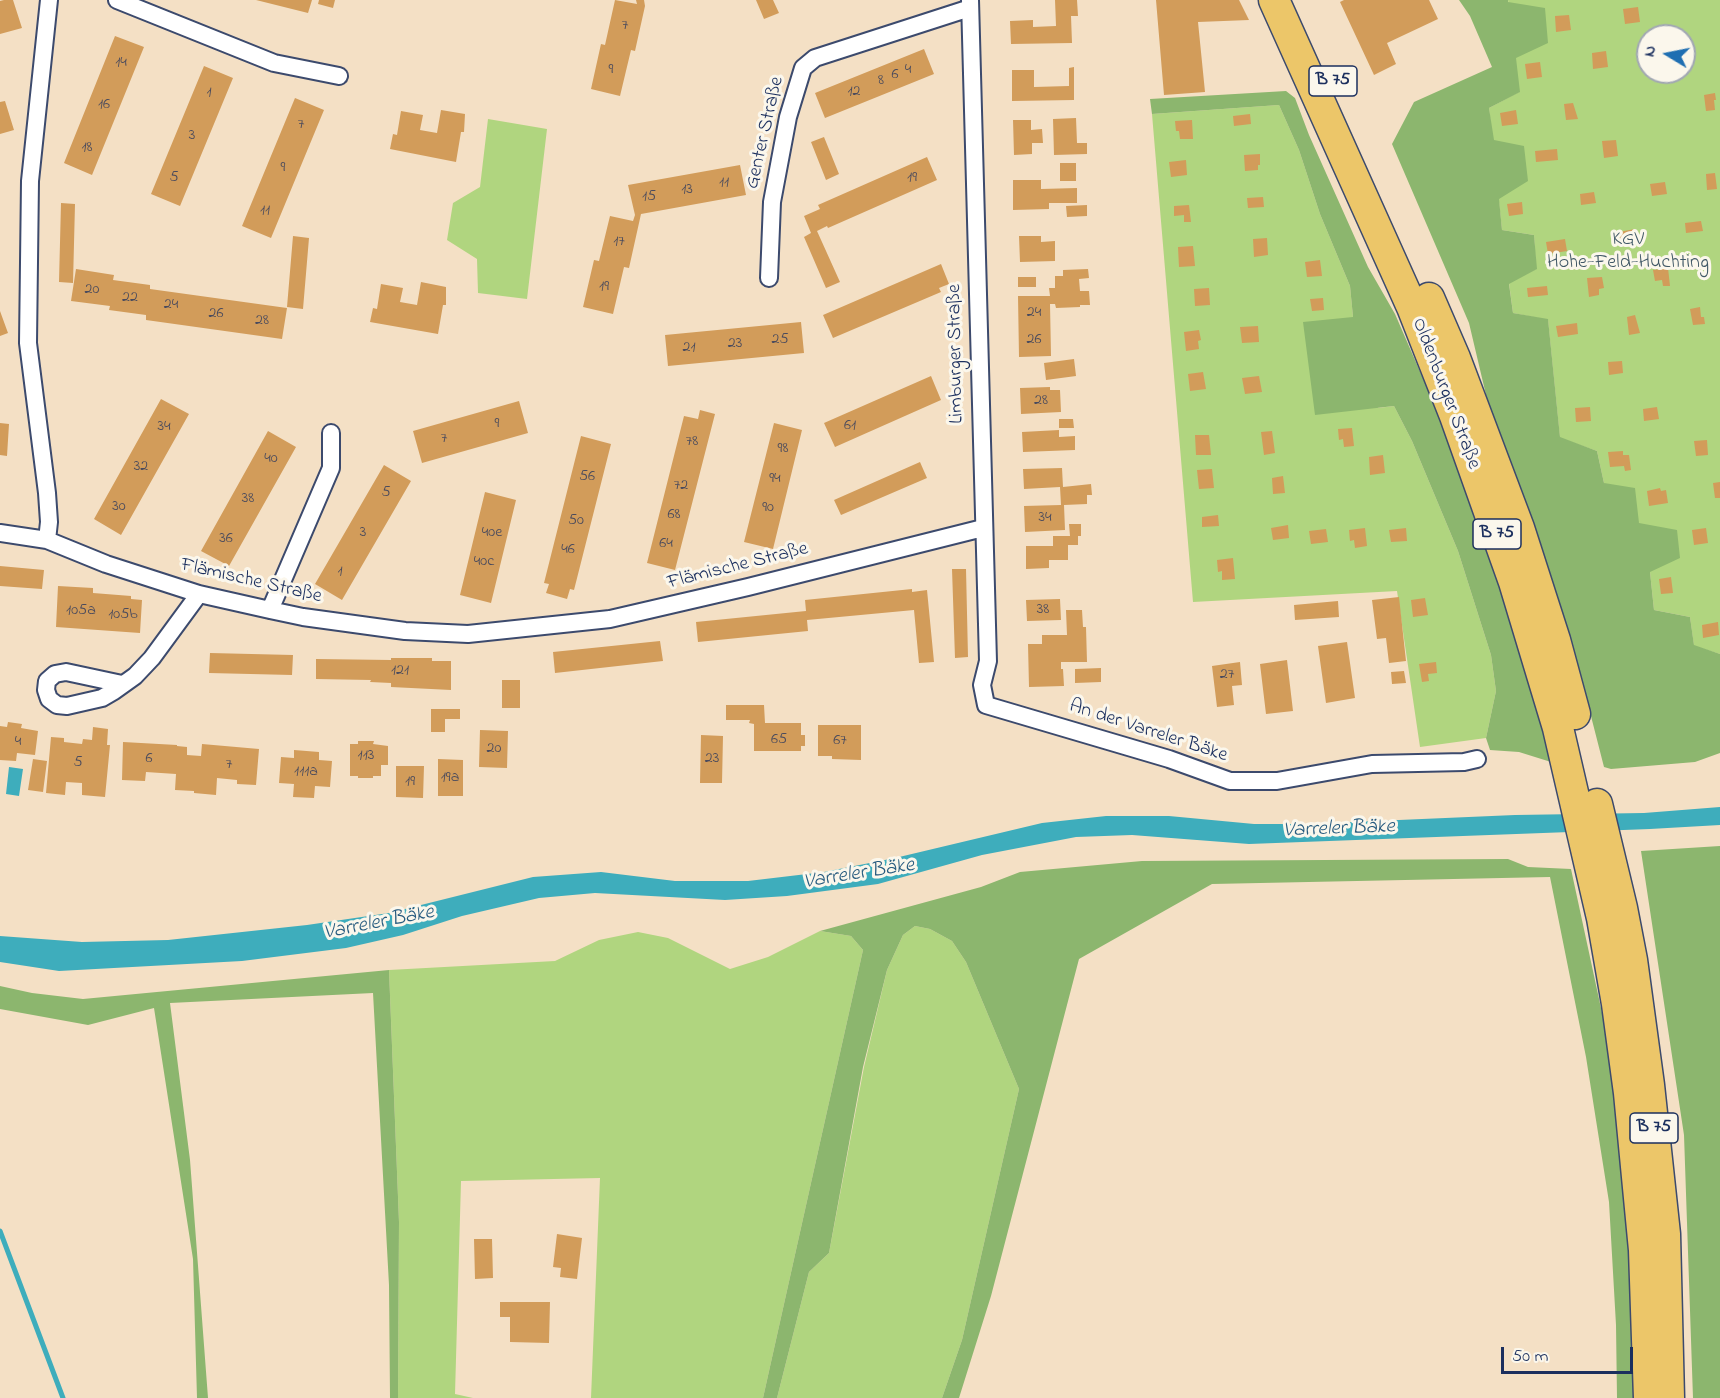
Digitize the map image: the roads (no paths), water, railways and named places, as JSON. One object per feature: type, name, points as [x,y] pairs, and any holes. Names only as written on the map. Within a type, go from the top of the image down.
[{"type":"highway","name":"Oldenburger Straße","points":[[1274,0],[1412,308],[1455,416],[1578,765]]},
{"type":"highway","name":"Oldenburger Straße","points":[[1297,0],[1455,358],[1519,528],[1555,640],[1578,765],[1600,863]]},
{"type":"highway","name":"B 75","points":[[1600,863],[1602,918],[1629,1093],[1644,1250],[1649,1398]]},
{"type":"highway","name":"B 75","points":[[1600,863],[1632,960],[1665,1233],[1669,1398]]},
{"type":"street","points":[[47,540],[47,493],[28,343],[30,181],[49,0]]},
{"type":"street","points":[[117,0],[274,63],[339,76]]},
{"type":"street","name":"Genter Straße","points":[[769,278],[771,202],[788,117],[803,68],[815,58],[970,4]]},
{"type":"street","name":"Limburger Straße","points":[[970,4],[988,661],[982,685],[986,705]]},
{"type":"street","points":[[270,610],[331,468],[331,433]]},
{"type":"street","name":"Flämische Straße","points":[[0,533],[47,540],[106,564],[199,594],[270,610],[303,617],[405,631],[468,634],[610,619],[983,528]]},
{"type":"street","points":[[122,684],[135,676],[152,658],[199,594]]},
{"type":"street","name":"An der Varreler Bäke","points":[[986,705],[1169,759],[1230,781],[1277,781],[1372,765],[1447,763],[1478,759]]},
{"type":"water","points":[[9,767],[23,769],[19,796],[6,794]]},
{"type":"water","name":"Varreler Bäke","points":[[1720,807],[1720,825],[1650,829],[1249,844],[1132,835],[1076,837],[982,855],[878,884],[787,896],[725,900],[595,893],[539,898],[462,916],[403,935],[346,948],[242,961],[59,971],[0,962],[0,936],[82,942],[168,940],[307,925],[389,913],[533,877],[601,872],[675,881],[748,881],[824,872],[895,858],[1042,823],[1106,816],[1169,816],[1254,824],[1306,824],[1515,815],[1644,813]]},
{"type":"waterway","points":[[0,1231],[63,1398]]},
{"type":"park label","name":"KGV Hohe-Feld-Huchting","points":[[1628,252]]}]
